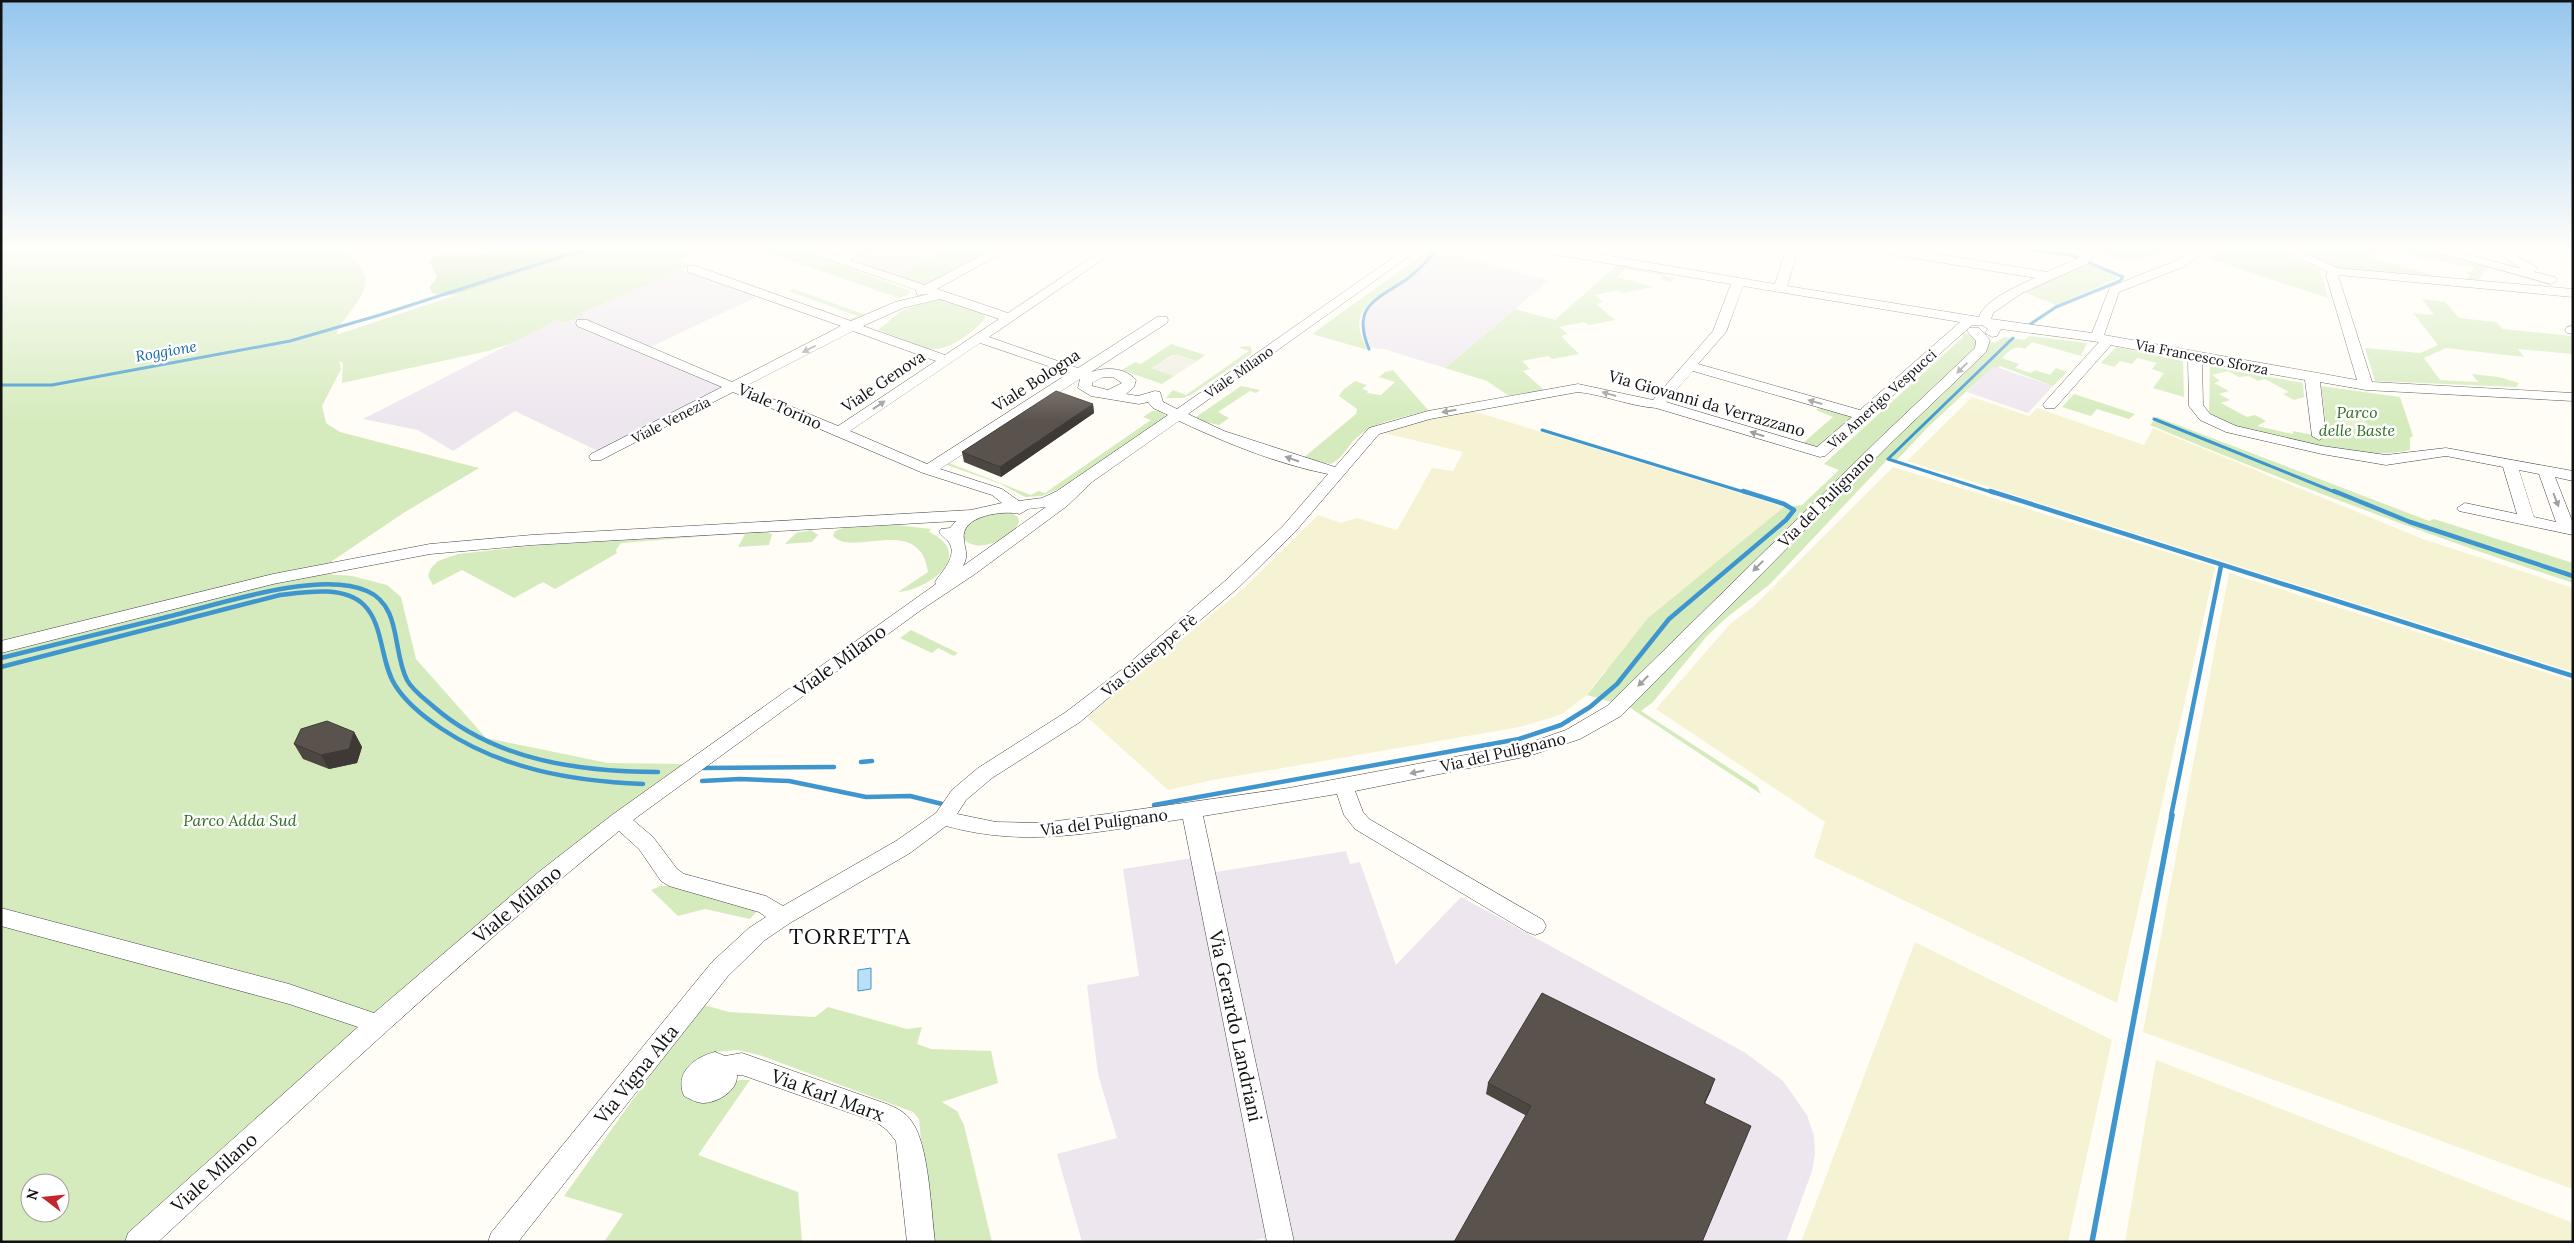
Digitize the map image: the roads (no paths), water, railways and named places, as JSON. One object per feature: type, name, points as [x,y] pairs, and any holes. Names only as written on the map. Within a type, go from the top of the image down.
[{"type":"street","points":[[793,305],[946,360]]},
{"type":"street","points":[[893,308],[896,305]]},
{"type":"street","points":[[893,308],[903,305]]},
{"type":"street","points":[[971,305],[1009,318],[1028,305]]},
{"type":"street","name":"Viale Milano","points":[[924,600],[946,579],[956,566],[960,556],[957,541],[960,527],[979,513],[1046,502],[1087,479],[1334,305]]},
{"type":"street","points":[[1656,404],[1718,332],[1729,305]]},
{"type":"street","name":"Via Francesco Sforza","points":[[1874,305],[1980,326],[2102,339],[2366,386],[2438,392],[2573,397]]},
{"type":"street","name":"Via Amerigo Vespucci","points":[[1820,453],[1862,415],[1980,326],[1985,314],[1994,305]]},
{"type":"street","points":[[2050,405],[2102,339],[2110,305]]},
{"type":"street","points":[[2341,305],[2366,386]]},
{"type":"street","name":"Viale Venezia","points":[[596,457],[852,326],[893,308]]},
{"type":"street","name":"Viale Genova","points":[[839,432],[1009,318]]},
{"type":"street","name":"Viale Bologna","points":[[928,470],[1085,374],[1162,320]]},
{"type":"street","name":"Viale Torino","points":[[582,323],[737,386],[928,470],[1001,494],[1015,506]]},
{"type":"street","name":"Via del Pulignano","points":[[943,818],[989,830],[1029,831],[1192,811],[1344,787],[1549,744],[1595,725],[1614,711],[1881,444],[1981,349],[1983,340],[1980,326]]},
{"type":"street","points":[[979,338],[1085,374],[1115,372],[1162,400],[1173,402],[1206,396]]},
{"type":"street","points":[[2195,357],[2196,406],[2205,417],[2231,429],[2322,450],[2371,458],[2400,459],[2446,452],[2573,476]]},
{"type":"street","points":[[1689,366],[1862,415]]},
{"type":"street","points":[[1085,374],[1086,388],[1101,394],[1140,400],[1155,395]]},
{"type":"street","points":[[2312,377],[2319,436]]},
{"type":"street","points":[[1101,394],[1122,391],[1126,388],[1129,380]]},
{"type":"street","name":"Via Giovanni da Verrazzano","points":[[1339,472],[1370,433],[1428,415],[1578,388],[1595,390],[1641,403],[1656,404],[1820,453]]},
{"type":"street","name":"Via Francesco Sforza","points":[[2534,395],[2573,393]]},
{"type":"street","points":[[1155,395],[1156,404],[1219,434],[1315,467],[1339,472]]},
{"type":"street","points":[[2509,463],[2527,521]]},
{"type":"street","points":[[2545,470],[2570,530]]},
{"type":"street","name":"Via Giuseppe Fè","points":[[782,917],[903,847],[943,818],[959,795],[985,773],[1073,717],[1232,585],[1289,529],[1339,472]]},
{"type":"street","name":"Viale Milano","points":[[138,1242],[378,1024],[548,876],[619,820],[1060,503],[1087,479]]},
{"type":"street","points":[[1,647],[273,579],[366,560],[456,546],[896,520],[979,513],[989,497],[978,488]]},
{"type":"street","points":[[1015,506],[1026,517],[1026,523],[1020,532]]},
{"type":"street","points":[[2465,508],[2570,530]]},
{"type":"street","points":[[896,520],[932,525],[944,530],[957,541]]},
{"type":"street","name":"Viale Milano","points":[[957,541],[976,550],[1002,544]]},
{"type":"street","points":[[1344,787],[1354,815],[1362,824],[1535,926]]},
{"type":"street","name":"Via Gerardo Landriani","points":[[1192,811],[1280,1242]]},
{"type":"street","points":[[619,820],[646,843],[663,867],[676,880],[766,905],[782,917]]},
{"type":"street","points":[[1,917],[290,994],[378,1024]]},
{"type":"street","name":"Via Vigna Alta","points":[[501,1242],[720,968],[757,934],[782,917]]},
{"type":"street","name":"Via Karl Marx","points":[[724,1067],[735,1064],[748,1065],[896,1120],[904,1129],[908,1140],[921,1242]]},
{"type":"water","points":[[871,968],[871,989],[858,991],[858,970]]},
{"type":"waterway","name":"Roggione","points":[[1,385],[52,385],[290,341],[411,305]]},
{"type":"waterway","points":[[1369,349],[1364,335],[1363,323],[1365,313],[1371,305]]},
{"type":"waterway","points":[[2029,325],[2061,305]]},
{"type":"waterway","points":[[1994,493],[1888,459],[2013,338]]},
{"type":"waterway","points":[[2154,419],[2337,493]]},
{"type":"waterway","points":[[1542,430],[1747,493]]},
{"type":"waterway","points":[[1154,805],[1519,739],[1561,725],[1590,707],[1617,684],[1669,619],[1786,520],[1794,510],[1784,504],[1743,491]]},
{"type":"waterway","points":[[1990,491],[2573,676]]},
{"type":"waterway","points":[[2334,491],[2410,522],[2573,576]]},
{"type":"waterway","points":[[2171,816],[2221,566]]},
{"type":"waterway","points":[[1,658],[237,598],[295,587],[322,584],[347,585],[367,591],[378,598],[386,607],[391,618],[402,668],[407,680],[419,695],[458,725],[484,740],[511,751],[539,759],[598,769],[658,772]]},
{"type":"waterway","points":[[1,667],[280,595],[324,591],[335,592],[356,599],[364,605],[370,613],[379,633],[390,675],[395,685],[404,698],[442,729],[465,743],[489,754],[538,770],[590,780],[643,784]]},
{"type":"waterway","points":[[861,762],[872,761]]},
{"type":"waterway","points":[[703,768],[834,767]]},
{"type":"waterway","points":[[702,781],[740,779],[789,781],[866,797],[910,796],[942,804]]},
{"type":"waterway","points":[[2092,1242],[2172,815]]},
{"type":"district","name":"TORRETTA","points":[[850,936]]},
{"type":"park label","name":"Parco delle Baste","points":[[2357,421]]},
{"type":"park label","name":"Parco Adda Sud","points":[[240,820]]}]
